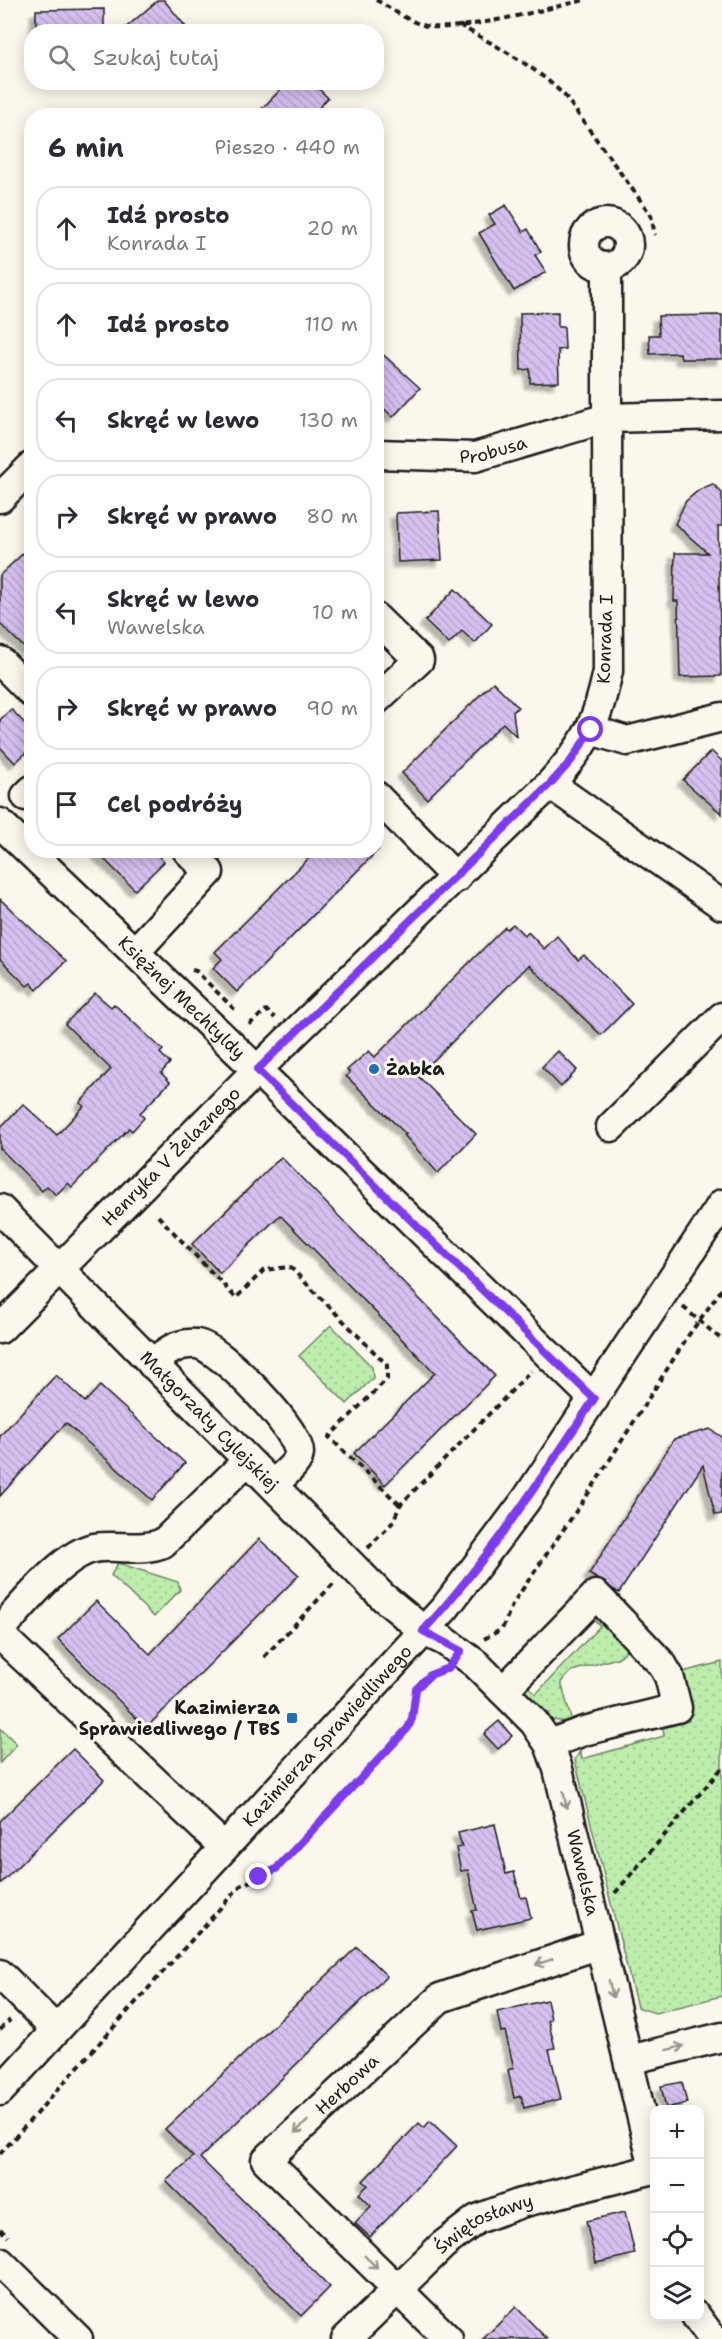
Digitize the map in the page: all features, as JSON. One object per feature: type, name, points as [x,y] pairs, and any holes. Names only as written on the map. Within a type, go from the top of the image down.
[{"type":"street","name":"Konrada I","points":[[550,784],[571,761],[591,730],[600,710],[608,670],[607,267]]},
{"type":"street","points":[[608,418],[722,415]]},
{"type":"street","name":"Probusa","points":[[384,453],[475,457],[608,418]]},
{"type":"street","points":[[0,498],[24,474]]},
{"type":"street","points":[[384,626],[419,660],[384,693]]},
{"type":"street","points":[[0,661],[24,685]]},
{"type":"street","points":[[591,730],[627,741],[722,717]]},
{"type":"street","points":[[550,784],[722,905]]},
{"type":"street","name":"Henryka V Żelaznego","points":[[0,1329],[257,1070],[550,784]]},
{"type":"street","points":[[384,804],[456,878]]},
{"type":"street","name":"Księżnej Mechtyldy","points":[[0,823],[24,846]]},
{"type":"street","name":"Księżnej Mechtyldy","points":[[37,858],[594,1399]]},
{"type":"street","points":[[135,952],[209,872],[195,858]]},
{"type":"street","points":[[611,1127],[722,1017]]},
{"type":"street","name":"Kazimierza Sprawiedliwego","points":[[0,2091],[445,1608],[526,1500],[722,1204]]},
{"type":"street","name":"Małgorzaty Cylejskiej","points":[[0,1209],[382,1597],[423,1631]]},
{"type":"street","points":[[152,1364],[167,1351],[181,1345],[198,1344],[215,1351],[244,1378],[269,1404],[294,1438],[300,1452],[297,1460],[273,1485]]},
{"type":"street","points":[[0,1630],[62,1565],[84,1551],[96,1548],[152,1547],[163,1543],[248,1461]]},
{"type":"street","points":[[503,1691],[596,1595],[662,1664],[669,1676],[677,1708],[584,1731],[549,1744]]},
{"type":"street","name":"Wawelska","points":[[423,1631],[461,1651],[534,1722],[549,1744],[558,1769],[652,2159]]},
{"type":"street","points":[[0,1635],[224,1847]]},
{"type":"street","name":"Herbowa","points":[[399,2289],[266,2160],[440,1998],[597,1931]]},
{"type":"street","points":[[0,1974],[56,2030]]},
{"type":"street","points":[[629,2060],[722,2037]]},
{"type":"street","name":"Świętosławy","points":[[346,2339],[443,2245],[477,2218],[521,2203],[650,2170]]},
{"type":"street","points":[[0,2262],[78,2339]]},
{"type":"street","points":[[399,2289],[448,2339]]},
{"type":"street","points":[[700,2321],[713,2339]]},
{"type":"path","points":[[376,0],[424,25],[459,25],[585,0]]},
{"type":"path","points":[[459,25],[524,62],[548,79],[565,96],[651,215],[655,235]]},
{"type":"path","points":[[158,1215],[236,1298],[264,1270],[290,1267],[387,1365],[387,1379],[329,1437],[400,1505]]},
{"type":"path","points":[[0,2154],[240,1886],[276,1869],[408,1728],[412,1719],[416,1689],[430,1675],[448,1668],[461,1651],[502,1629],[513,1603],[595,1484],[699,1320],[722,1289]]},
{"type":"path","points":[[665,1291],[722,1340]]},
{"type":"path","points":[[264,1657],[393,1522],[400,1505],[535,1367]]},
{"type":"path","points":[[597,1931],[722,1768]]},
{"type":"green space","points":[[331,1325],[372,1367],[373,1378],[347,1404],[299,1356]]},
{"type":"green space","points":[[118,1563],[178,1582],[180,1590],[154,1617],[111,1575]]},
{"type":"green space","points":[[590,1615],[596,1615],[626,1641],[626,1649],[617,1658],[572,1671],[561,1682],[572,1722],[550,1720],[525,1694],[525,1683],[536,1694],[600,1626]]},
{"type":"green space","points":[[722,1662],[722,1996],[655,2013],[637,2007],[575,1760],[580,1751],[582,1759],[664,1736],[663,1728],[689,1721],[678,1673]]},
{"type":"green space","points":[[0,1728],[17,1744],[0,1763]]},
{"type":"building","points":[[158,0],[164,0],[184,24],[130,24]]},
{"type":"building","points":[[104,9],[104,24],[36,24],[36,10]]},
{"type":"building","points":[[280,90],[320,90],[328,98],[319,108],[263,108]]},
{"type":"building","points":[[506,205],[523,232],[528,229],[541,252],[535,255],[546,272],[514,291],[479,233],[495,224],[489,215]]},
{"type":"building","points":[[558,312],[558,327],[564,327],[565,349],[558,350],[559,382],[530,383],[530,369],[521,370],[520,313]]},
{"type":"building","points":[[722,315],[722,359],[681,359],[680,353],[650,354],[649,335],[659,335],[658,316]]},
{"type":"building","points":[[384,355],[420,388],[393,417],[384,409]]},
{"type":"building","points":[[713,484],[722,493],[722,526],[718,526],[721,676],[680,677],[678,601],[674,601],[675,553],[708,553],[675,524],[686,501],[699,490]]},
{"type":"building","points":[[439,511],[442,560],[398,562],[396,513]]},
{"type":"building","points":[[24,552],[24,647],[0,624],[0,575]]},
{"type":"building","points":[[455,589],[492,624],[475,643],[462,631],[449,644],[425,621]]},
{"type":"building","points":[[493,682],[518,707],[513,712],[516,736],[503,723],[427,799],[402,773]]},
{"type":"building","points":[[11,709],[24,723],[24,755],[15,763],[0,747],[0,720]]},
{"type":"building","points":[[711,751],[722,761],[722,814],[683,780]]},
{"type":"building","points":[[103,858],[160,858],[164,862],[135,890]]},
{"type":"building","points":[[309,858],[370,858],[237,992],[213,968],[222,959],[215,952]]},
{"type":"building","points":[[0,899],[66,961],[37,990],[31,983],[27,986],[0,959]]},
{"type":"building","points":[[513,924],[525,936],[528,932],[544,949],[557,936],[578,960],[584,955],[632,1004],[601,1035],[529,965],[418,1076],[476,1134],[438,1173],[404,1135],[406,1134],[346,1076],[350,1073],[347,1070],[369,1051],[375,1057],[505,927],[507,929]]},
{"type":"building","points":[[95,993],[111,1007],[114,1004],[163,1050],[160,1053],[170,1063],[161,1073],[170,1082],[140,1113],[144,1118],[132,1131],[129,1128],[72,1187],[68,1183],[56,1195],[47,1186],[42,1191],[0,1148],[0,1128],[23,1104],[57,1135],[84,1106],[80,1103],[111,1069],[65,1024]]},
{"type":"building","points":[[558,1051],[577,1070],[561,1087],[542,1067]]},
{"type":"building","points":[[281,1157],[495,1376],[385,1485],[354,1453],[435,1373],[280,1215],[220,1273],[192,1244]]},
{"type":"building","points":[[56,1375],[85,1402],[100,1386],[185,1463],[152,1500],[66,1423],[0,1496],[0,1436]]},
{"type":"building","points":[[710,1429],[722,1437],[722,1514],[715,1515],[703,1465],[619,1593],[589,1574],[674,1439]]},
{"type":"building","points":[[259,1539],[299,1575],[146,1728],[58,1639],[96,1601],[150,1654]]},
{"type":"building","points":[[499,1721],[512,1736],[498,1749],[484,1734]]},
{"type":"building","points":[[73,1749],[104,1780],[0,1884],[0,1821]]},
{"type":"building","points":[[495,1824],[506,1874],[514,1872],[521,1898],[526,1897],[531,1918],[477,1930],[472,1911],[477,1910],[468,1870],[461,1871],[456,1848],[462,1847],[458,1833]]},
{"type":"building","points":[[357,1947],[387,1976],[200,2158],[330,2287],[301,2316],[166,2181],[193,2157],[165,2129]]},
{"type":"building","points":[[547,2000],[551,2019],[548,2020],[555,2048],[549,2049],[561,2099],[524,2108],[521,2096],[514,2098],[508,2070],[514,2068],[505,2031],[501,2032],[497,2012]]},
{"type":"building","points":[[682,2082],[687,2103],[665,2105],[661,2086]]},
{"type":"building","points":[[430,2121],[457,2146],[370,2237],[355,2223],[371,2206],[359,2194],[368,2185],[363,2181],[419,2123],[424,2128]]},
{"type":"building","points":[[625,2212],[635,2254],[596,2263],[586,2221]]},
{"type":"building","points":[[516,2307],[547,2339],[483,2339]]},
{"type":"place","name":"Żabka","points":[[374,1069]]},
{"type":"place","name":"Kazimierza Sprawiedliwego / TBS","points":[[292,1718]]},
{"type":"route","points":[[259,1877],[268,1875],[276,1869],[408,1728],[412,1719],[413,1696],[416,1689],[430,1675],[448,1668],[461,1651],[423,1631],[445,1608],[526,1500],[594,1399],[257,1070],[550,784],[571,761],[591,730]]}]
